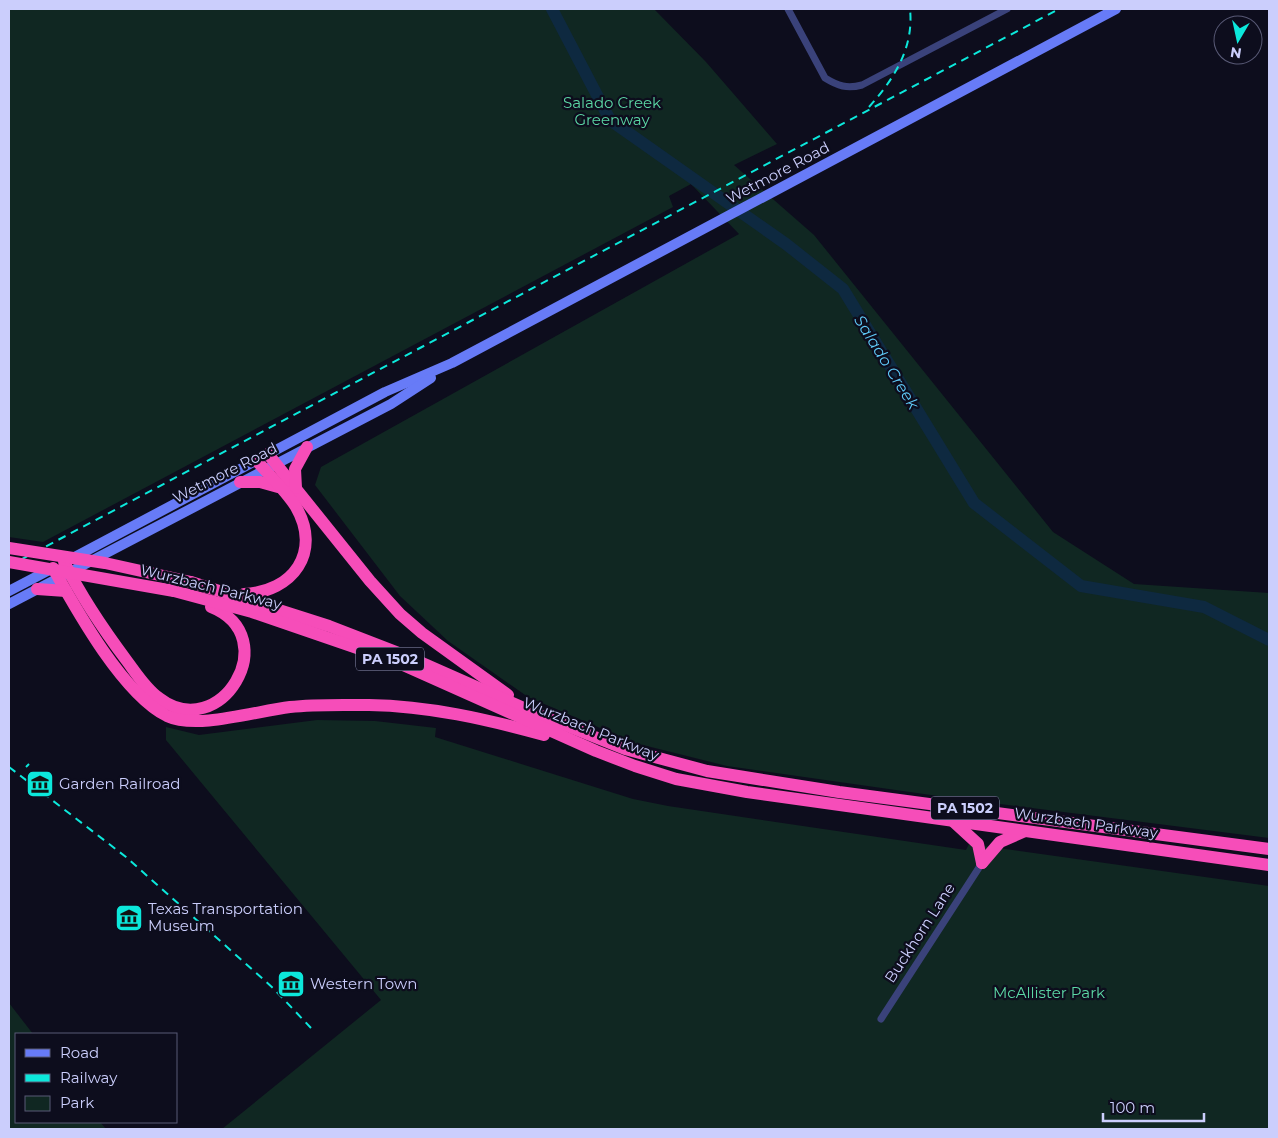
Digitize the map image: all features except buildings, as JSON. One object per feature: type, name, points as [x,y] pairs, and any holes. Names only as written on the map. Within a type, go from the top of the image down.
[{"type":"highway","points":[[296,491],[295,469],[306,448]]},
{"type":"highway","points":[[234,595],[260,594],[272,590],[290,579],[300,566],[304,547],[304,526],[295,506],[278,487],[266,462]]},
{"type":"highway","points":[[266,462],[296,491],[370,581],[400,614],[468,667],[535,713]]},
{"type":"highway","points":[[240,482],[260,482],[278,487]]},
{"type":"highway","name":"Wurzbach Parkway","points":[[9,548],[105,563],[191,582],[234,595],[329,626],[404,655],[535,713],[624,749],[706,771],[820,789],[1269,849]]},
{"type":"highway","points":[[82,598],[84,572],[92,559]]},
{"type":"highway","name":"Wurzbach Parkway","points":[[9,562],[174,592],[252,612],[392,660],[596,751],[654,772],[719,788],[1269,865]]},
{"type":"highway","points":[[61,570],[66,591],[99,642],[129,683],[152,707],[170,717],[185,721],[204,721],[291,707],[420,708],[485,719],[596,751]]},
{"type":"highway","points":[[61,570],[139,677],[158,698],[176,706],[206,707],[226,696],[234,687],[243,664],[244,643],[237,625],[223,612],[174,592]]},
{"type":"highway","points":[[37,589],[66,591]]},
{"type":"highway","points":[[952,820],[978,844],[982,863]]},
{"type":"highway","points":[[982,863],[1000,842],[1027,830]]},
{"type":"main road","name":"Wetmore Road","points":[[9,604],[37,589],[61,570],[266,462],[385,392],[452,363],[1116,9]]},
{"type":"main road","name":"Wetmore Road","points":[[9,591],[92,559],[240,482],[266,462],[306,448],[391,404],[452,363]]},
{"type":"street","points":[[788,9],[825,78],[850,88],[862,86],[1008,9]]},
{"type":"street","name":"Buckhorn Lane","points":[[881,1019],[982,863]]},
{"type":"green space","name":"Salado Creek Greenway","points":[[9,9],[654,9],[706,62],[777,144],[734,165],[814,235],[1053,532],[1134,584],[1269,593],[1269,838],[952,798],[727,766],[635,743],[528,697],[448,641],[400,596],[315,485],[321,467],[739,234],[691,184],[669,196],[673,207],[43,542],[9,537]]},
{"type":"green space","name":"McAllister Park","points":[[317,720],[375,721],[436,728],[435,737],[633,799],[668,806],[966,850],[969,844],[1269,886],[1269,1129],[222,1129],[381,1000],[166,740],[166,727],[199,735]]},
{"type":"green space","points":[[9,1003],[32,1033],[15,1033],[15,1123],[101,1123],[106,1129],[9,1129]]},
{"type":"waterway","name":"Salado Creek","points":[[552,9],[610,120],[786,244],[843,289],[974,503],[1081,586],[1204,607],[1269,640]]},
{"type":"railway","points":[[869,107],[887,85],[900,62],[909,37],[910,9]]},
{"type":"railway","points":[[9,566],[1059,9]]},
{"type":"railway","points":[[26,767],[29,764]]},
{"type":"railway","points":[[9,767],[126,857],[273,988],[311,1028]]},
{"type":"place","name":"Garden Railroad","points":[[40,784]]},
{"type":"place","name":"Texas Transportation Museum","points":[[129,918]]},
{"type":"place","name":"Western Town","points":[[291,984]]}]
